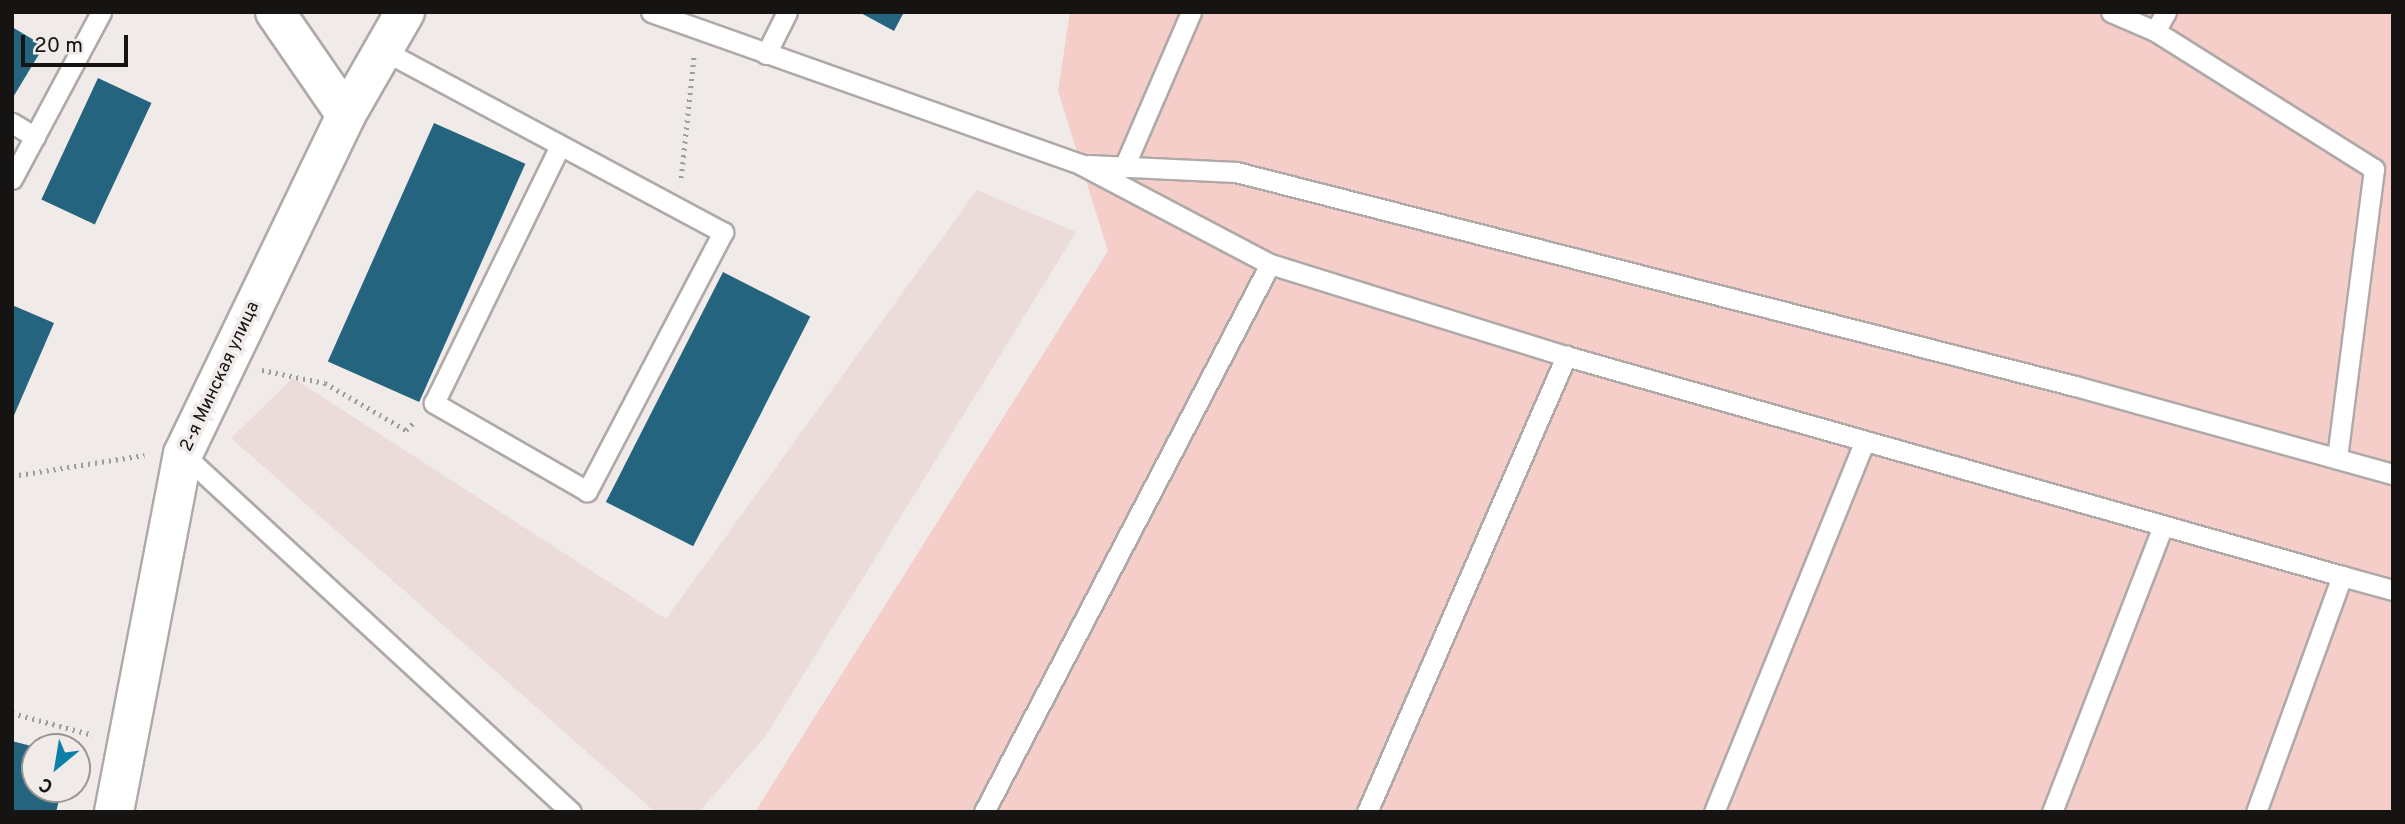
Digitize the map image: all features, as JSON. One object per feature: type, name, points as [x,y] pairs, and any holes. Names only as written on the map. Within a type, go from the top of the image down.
[{"type":"street","points":[[275,12],[346,115]]},
{"type":"street","name":"2-я Минская улица","points":[[114,812],[183,454],[346,115],[405,12]]},
{"type":"lane","points":[[12,179],[101,12]]},
{"type":"lane","points":[[651,12],[1080,164],[1270,264],[1566,356],[2393,590]]},
{"type":"lane","points":[[766,54],[786,12]]},
{"type":"lane","points":[[1124,167],[1191,12]]},
{"type":"lane","points":[[2111,12],[2155,31],[2374,169],[2337,459]]},
{"type":"lane","points":[[2155,31],[2166,12]]},
{"type":"lane","points":[[383,50],[723,232],[587,491],[434,403],[559,146]]},
{"type":"lane","points":[[12,123],[35,137]]},
{"type":"lane","points":[[1080,164],[1236,172],[2075,386],[2393,474]]},
{"type":"lane","points":[[984,812],[1270,264]]},
{"type":"lane","points":[[1367,812],[1566,356]]},
{"type":"lane","points":[[1714,812],[1864,442]]},
{"type":"lane","points":[[183,454],[571,812]]},
{"type":"lane","points":[[2052,812],[2163,526]]},
{"type":"lane","points":[[2256,812],[2342,576]]},
{"type":"path","points":[[678,209],[697,29]]},
{"type":"path","points":[[227,363],[325,383],[406,430],[434,403]]},
{"type":"path","points":[[12,475],[124,456],[183,454]]},
{"type":"path","points":[[12,713],[128,744]]},
{"type":"shaded area","points":[[1070,12],[2393,12],[2393,812],[755,812],[1108,251],[1058,91]]},
{"type":"shaded area","points":[[977,190],[1076,232],[765,737],[699,812],[655,812],[231,438],[293,378],[666,619]]},
{"type":"building","points":[[859,12],[904,12],[894,31]]},
{"type":"building","points":[[12,27],[44,46],[12,99]]},
{"type":"building","points":[[98,78],[151,103],[95,224],[41,199]]},
{"type":"building","points":[[434,123],[525,164],[419,402],[328,361]]},
{"type":"building","points":[[723,272],[810,316],[693,546],[606,502]]},
{"type":"building","points":[[12,305],[54,323],[12,420]]},
{"type":"building","points":[[12,741],[21,743],[21,803],[58,803],[56,812],[12,812]]}]
